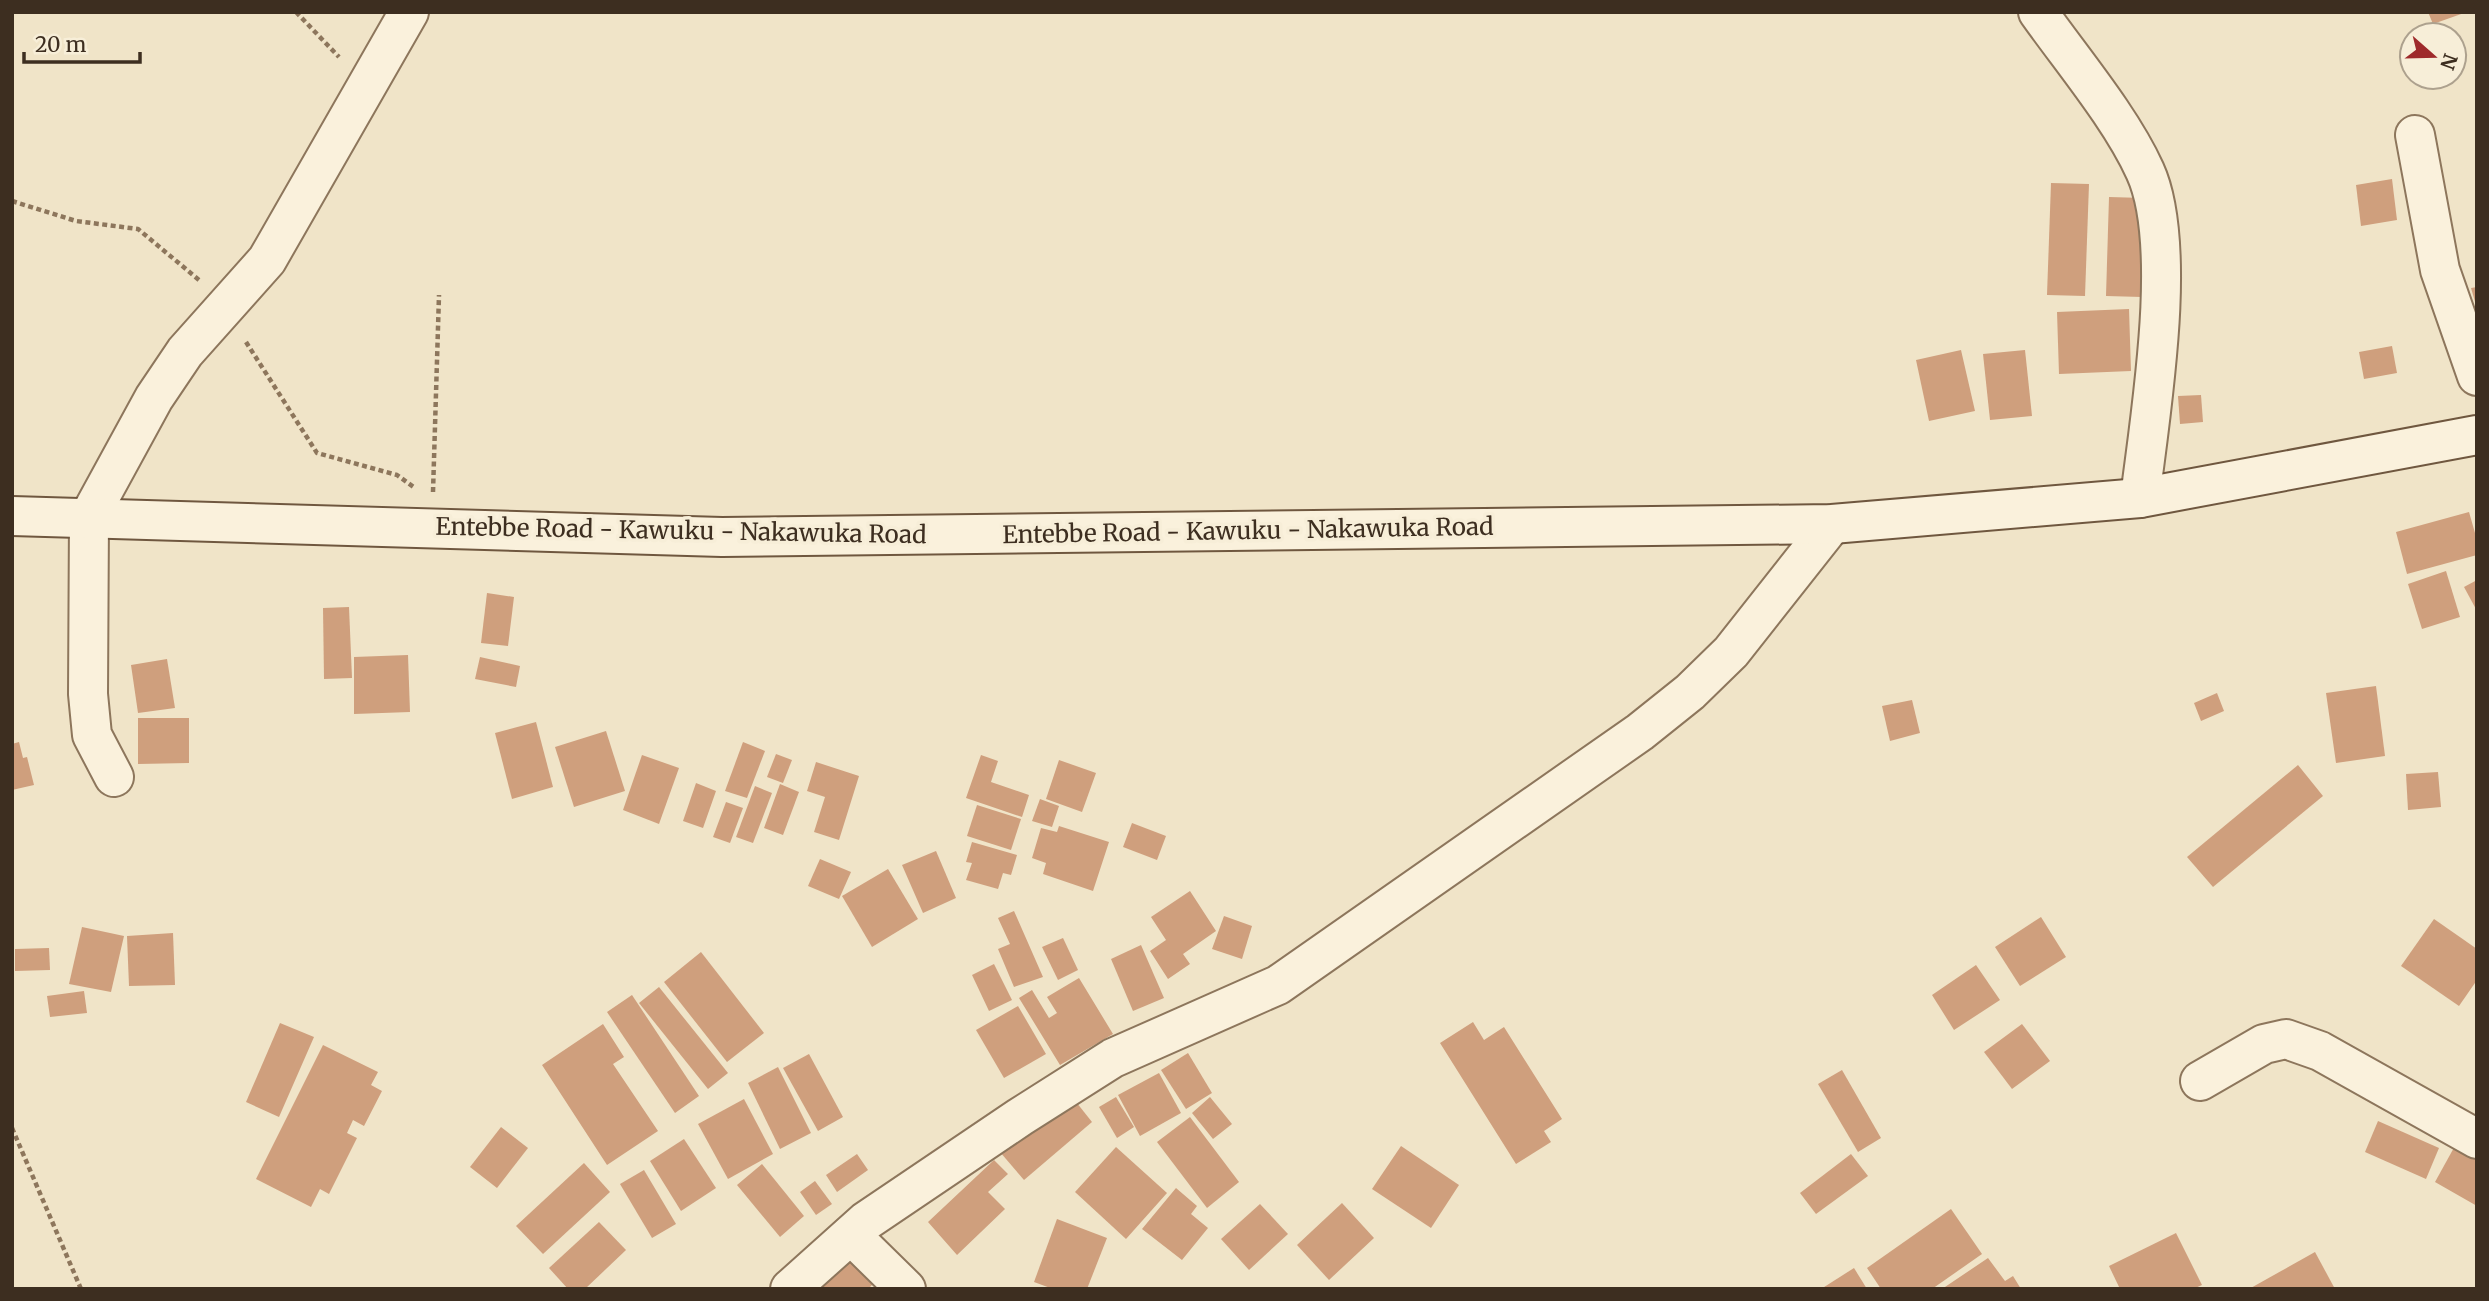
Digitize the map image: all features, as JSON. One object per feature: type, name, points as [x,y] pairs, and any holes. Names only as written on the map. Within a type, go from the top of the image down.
[{"type":"street","points":[[114,777],[92,735],[88,694],[89,517],[153,398],[185,352],[267,260],[409,12]]},
{"type":"street","points":[[2038,12],[2146,172],[2157,213],[2160,275],[2156,359],[2140,498]]},
{"type":"street","points":[[2415,135],[2440,270],[2477,376]]},
{"type":"street","name":"Entebbe Road - Kawuku - Nakawuka Road","points":[[12,516],[722,537],[1832,524],[2140,498],[2477,435]]},
{"type":"street","points":[[790,1289],[866,1221],[976,1147],[1113,1058],[1278,985],[1640,732],[1690,692],[1731,652],[1832,524]]},
{"type":"street","points":[[2200,1081],[2264,1044],[2286,1039],[2320,1051],[2477,1139]]},
{"type":"street","points":[[851,1235],[906,1289]]},
{"type":"path","points":[[296,12],[366,86]]},
{"type":"path","points":[[432,528],[439,295]]},
{"type":"path","points":[[12,1128],[81,1289]]},
{"type":"building","points":[[2428,12],[2464,12],[2441,21],[2432,21]]},
{"type":"building","points":[[2392,179],[2397,220],[2361,226],[2356,185]]},
{"type":"building","points":[[2051,183],[2089,184],[2085,296],[2047,295]]},
{"type":"building","points":[[2109,197],[2144,198],[2142,297],[2106,296]]},
{"type":"building","points":[[2477,287],[2477,305],[2476,305],[2471,288]]},
{"type":"building","points":[[2129,309],[2131,371],[2059,374],[2057,312]]},
{"type":"building","points":[[2392,346],[2397,373],[2364,379],[2359,352]]},
{"type":"building","points":[[1961,350],[1975,411],[1929,421],[1916,360]]},
{"type":"building","points":[[2025,350],[2032,416],[1990,420],[1983,354]]},
{"type":"building","points":[[2201,395],[2203,422],[2180,424],[2178,396]]},
{"type":"building","points":[[2469,512],[2477,540],[2477,555],[2407,574],[2396,532]]},
{"type":"building","points":[[2446,571],[2460,617],[2422,629],[2408,584]]},
{"type":"building","points":[[2477,580],[2477,611],[2464,587]]},
{"type":"building","points":[[487,593],[514,597],[508,646],[481,643]]},
{"type":"building","points":[[349,607],[352,678],[324,679],[323,608]]},
{"type":"building","points":[[408,655],[410,712],[354,714],[354,657]]},
{"type":"building","points":[[480,657],[520,666],[516,687],[475,679]]},
{"type":"building","points":[[167,659],[175,708],[138,713],[131,665]]},
{"type":"building","points":[[2376,686],[2385,756],[2336,763],[2326,693]]},
{"type":"building","points":[[2217,693],[2224,711],[2201,721],[2194,703]]},
{"type":"building","points":[[1912,700],[1920,733],[1890,741],[1882,706]]},
{"type":"building","points":[[138,718],[189,718],[189,763],[138,764]]},
{"type":"building","points":[[536,722],[553,787],[512,799],[495,733]]},
{"type":"building","points":[[606,731],[625,791],[574,807],[555,747]]},
{"type":"building","points":[[19,742],[23,758],[27,757],[34,785],[12,790],[12,744]]},
{"type":"building","points":[[743,742],[765,751],[747,798],[725,791]]},
{"type":"building","points":[[776,754],[792,760],[783,783],[767,777]]},
{"type":"building","points":[[642,755],[679,768],[659,824],[623,810]]},
{"type":"building","points":[[981,755],[998,761],[991,782],[1029,795],[1022,817],[966,798]]},
{"type":"building","points":[[1059,760],[1096,773],[1082,812],[1046,799]]},
{"type":"building","points":[[816,762],[859,776],[839,840],[814,832],[825,797],[807,791]]},
{"type":"building","points":[[2298,765],[2323,796],[2213,887],[2187,857]]},
{"type":"building","points":[[2438,772],[2441,807],[2408,810],[2406,774]]},
{"type":"building","points":[[696,783],[716,791],[703,828],[683,821]]},
{"type":"building","points":[[780,784],[799,792],[783,835],[764,828]]},
{"type":"building","points":[[755,786],[772,793],[753,843],[736,837]]},
{"type":"building","points":[[1040,799],[1059,806],[1052,827],[1032,821]]},
{"type":"building","points":[[726,802],[743,808],[730,843],[713,837]]},
{"type":"building","points":[[977,805],[1021,819],[1011,850],[967,836]]},
{"type":"building","points":[[1132,823],[1166,836],[1157,860],[1123,847]]},
{"type":"building","points":[[1059,826],[1109,842],[1093,891],[1043,874],[1046,863],[1032,858],[1041,828],[1057,832]]},
{"type":"building","points":[[972,842],[1017,855],[1011,875],[1003,873],[998,889],[966,880],[972,863],[966,862]]},
{"type":"building","points":[[936,851],[956,898],[923,913],[902,865]]},
{"type":"building","points":[[820,859],[851,872],[839,899],[808,886]]},
{"type":"building","points":[[888,869],[918,919],[872,947],[842,896]]},
{"type":"building","points":[[1190,891],[1216,931],[1183,954],[1190,964],[1168,979],[1150,951],[1166,940],[1151,917]]},
{"type":"building","points":[[1014,911],[1043,977],[1014,987],[998,949],[1010,944],[998,918]]},
{"type":"building","points":[[1224,916],[1252,926],[1242,959],[1212,949]]},
{"type":"building","points":[[2041,917],[2066,957],[2020,986],[1995,947]]},
{"type":"building","points":[[2434,919],[2477,949],[2477,980],[2459,1006],[2401,966]]},
{"type":"building","points":[[82,927],[124,936],[111,992],[69,984]]},
{"type":"building","points":[[173,933],[175,985],[129,986],[127,936]]},
{"type":"building","points":[[1063,938],[1078,970],[1058,980],[1042,947]]},
{"type":"building","points":[[1141,945],[1164,998],[1133,1011],[1111,959]]},
{"type":"building","points":[[49,948],[50,970],[15,971],[15,949]]},
{"type":"building","points":[[701,952],[764,1033],[727,1062],[664,982]]},
{"type":"building","points":[[994,964],[1012,1000],[989,1011],[972,975]]},
{"type":"building","points":[[1976,965],[2000,1000],[1954,1030],[1932,995]]},
{"type":"building","points":[[1079,978],[1113,1034],[1060,1065],[1019,998],[1032,990],[1049,1018],[1057,1013],[1047,997]]},
{"type":"building","points":[[659,987],[728,1073],[708,1089],[639,1003]]},
{"type":"building","points":[[84,991],[87,1013],[50,1017],[47,996]]},
{"type":"building","points":[[632,995],[699,1096],[675,1113],[607,1012]]},
{"type":"building","points":[[1018,1006],[1046,1054],[1004,1078],[976,1030]]},
{"type":"building","points":[[1473,1022],[1484,1040],[1504,1027],[1562,1119],[1544,1131],[1551,1142],[1516,1164],[1440,1043]]},
{"type":"building","points":[[280,1023],[314,1037],[279,1117],[246,1102]]},
{"type":"building","points":[[603,1024],[624,1057],[613,1064],[658,1131],[607,1165],[542,1065]]},
{"type":"building","points":[[2022,1024],[2050,1061],[2012,1089],[1984,1052]]},
{"type":"building","points":[[323,1045],[378,1072],[371,1085],[382,1091],[364,1126],[353,1120],[347,1133],[357,1138],[329,1194],[320,1189],[311,1207],[256,1179]]},
{"type":"building","points":[[1188,1053],[1212,1093],[1186,1109],[1161,1070]]},
{"type":"building","points":[[809,1054],[843,1117],[818,1131],[783,1068]]},
{"type":"building","points":[[778,1067],[811,1133],[780,1149],[748,1083]]},
{"type":"building","points":[[1842,1070],[1881,1138],[1858,1152],[1818,1084]]},
{"type":"building","points":[[1159,1073],[1181,1113],[1140,1136],[1118,1095]]},
{"type":"building","points":[[1069,1093],[1092,1122],[1024,1180],[1000,1152]]},
{"type":"building","points":[[1116,1097],[1134,1127],[1117,1138],[1099,1107]]},
{"type":"building","points":[[1210,1097],[1232,1124],[1213,1139],[1192,1113]]},
{"type":"building","points":[[744,1099],[773,1154],[728,1179],[698,1124]]},
{"type":"building","points":[[1190,1117],[1239,1182],[1207,1208],[1157,1142]]},
{"type":"building","points":[[2378,1121],[2439,1148],[2426,1179],[2365,1152]]},
{"type":"building","points":[[501,1127],[528,1148],[497,1188],[470,1167]]},
{"type":"building","points":[[684,1139],[716,1188],[681,1211],[650,1161]]},
{"type":"building","points":[[2456,1144],[2477,1156],[2477,1206],[2435,1182]]},
{"type":"building","points":[[1401,1146],[1459,1185],[1431,1228],[1372,1189]]},
{"type":"building","points":[[1116,1147],[1167,1193],[1126,1239],[1075,1192]]},
{"type":"building","points":[[857,1154],[868,1170],[837,1192],[826,1175]]},
{"type":"building","points":[[1851,1154],[1868,1176],[1816,1214],[1800,1193]]},
{"type":"building","points":[[994,1160],[1008,1174],[988,1192],[1005,1209],[957,1255],[928,1222]]},
{"type":"building","points":[[584,1163],[610,1192],[543,1254],[516,1226]]},
{"type":"building","points":[[762,1164],[804,1216],[780,1237],[737,1185]]},
{"type":"building","points":[[644,1170],[676,1224],[652,1238],[620,1184]]},
{"type":"building","points":[[815,1181],[832,1204],[816,1215],[800,1192]]},
{"type":"building","points":[[1176,1188],[1197,1206],[1191,1214],[1208,1228],[1182,1260],[1142,1229]]},
{"type":"building","points":[[1342,1203],[1374,1238],[1329,1280],[1297,1245]]},
{"type":"building","points":[[1260,1204],[1288,1234],[1249,1270],[1221,1239]]},
{"type":"building","points":[[1951,1209],[1982,1254],[1932,1289],[1881,1289],[1867,1268]]},
{"type":"building","points":[[1057,1219],[1107,1238],[1087,1289],[1053,1289],[1034,1282]]},
{"type":"building","points":[[599,1222],[626,1250],[585,1289],[568,1289],[549,1268]]},
{"type":"building","points":[[2176,1233],[2202,1285],[2193,1289],[2120,1289],[2109,1266]]},
{"type":"building","points":[[2315,1252],[2335,1289],[2249,1289]]},
{"type":"building","points":[[843,1253],[873,1284],[868,1289],[805,1289]]},
{"type":"building","points":[[1988,1258],[2005,1281],[2013,1276],[2021,1289],[1942,1289]]},
{"type":"building","points":[[1854,1268],[1867,1289],[1821,1289]]}]
